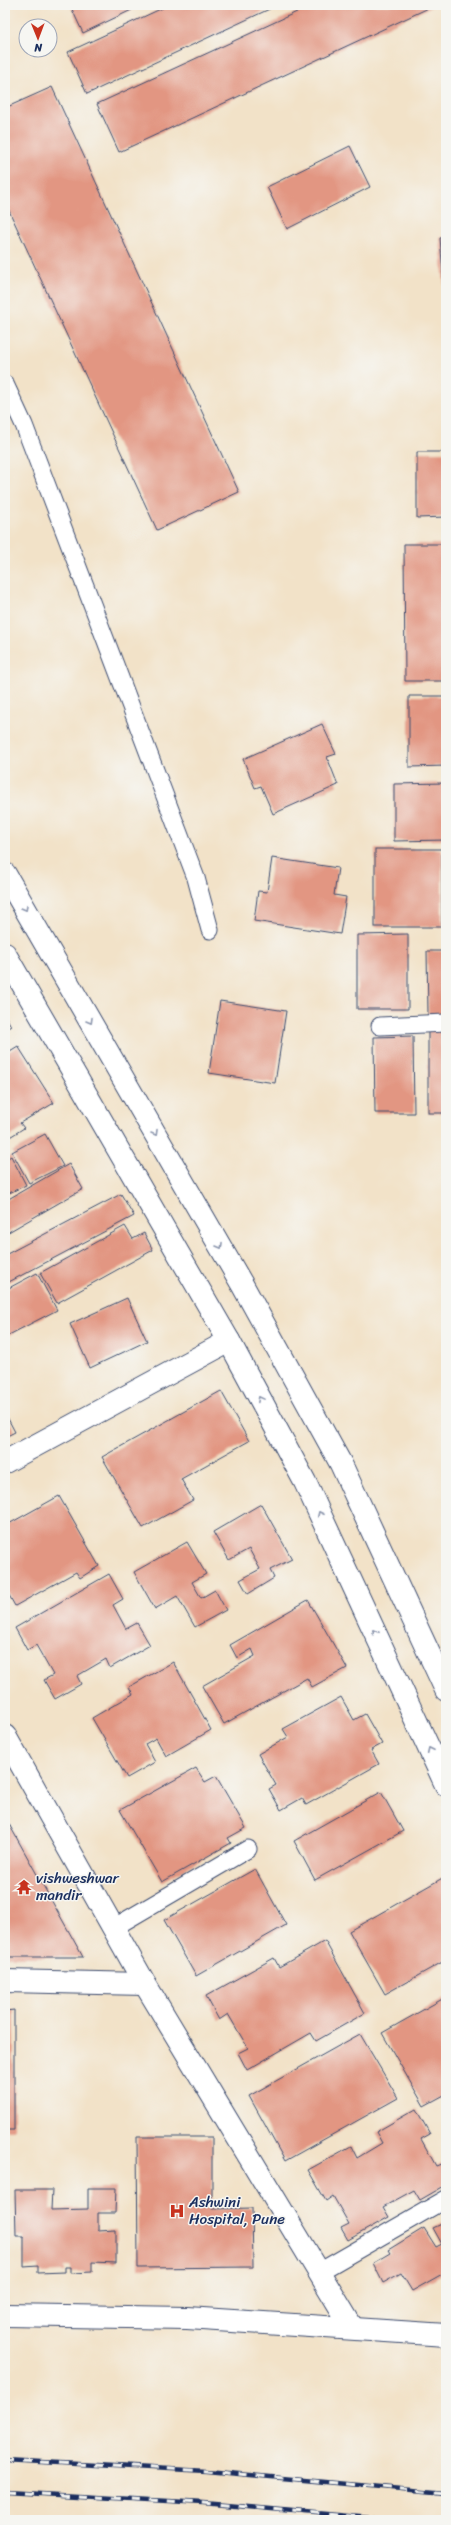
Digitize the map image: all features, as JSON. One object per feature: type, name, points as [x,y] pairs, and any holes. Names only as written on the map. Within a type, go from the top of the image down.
[{"type":"street","points":[[5,874],[239,1279],[341,1464],[446,1690]]},
{"type":"street","points":[[5,954],[229,1341],[305,1482],[446,1785]]},
{"type":"street","points":[[5,1462],[229,1341]]},
{"type":"street","points":[[5,1736],[145,1984],[352,2327]]},
{"type":"street","points":[[5,1981],[145,1984]]},
{"type":"street","points":[[5,2315],[187,2318],[352,2327],[446,2336]]},
{"type":"lane","points":[[5,384],[24,425],[196,878],[210,930]]},
{"type":"lane","points":[[380,1026],[446,1023]]},
{"type":"lane","points":[[113,1928],[248,1849]]},
{"type":"lane","points":[[319,2272],[446,2199]]},
{"type":"building","points":[[70,5],[142,5],[83,33]]},
{"type":"building","points":[[169,5],[278,5],[87,94],[68,52]]},
{"type":"building","points":[[312,5],[435,5],[119,152],[97,104]]},
{"type":"building","points":[[52,87],[239,492],[157,530],[5,202],[5,108]]},
{"type":"building","points":[[350,146],[370,187],[287,229],[267,187]]},
{"type":"building","points":[[446,237],[446,285],[444,285],[440,238]]},
{"type":"building","points":[[443,290],[446,290],[446,323],[445,323]]},
{"type":"building","points":[[417,452],[446,452],[446,517],[417,518]]},
{"type":"building","points":[[404,544],[446,544],[446,681],[405,681]]},
{"type":"building","points":[[409,696],[446,696],[446,766],[409,767]]},
{"type":"building","points":[[322,724],[336,754],[327,757],[338,785],[273,814],[261,786],[255,788],[243,759]]},
{"type":"building","points":[[446,783],[446,840],[394,841],[394,784]]},
{"type":"building","points":[[375,849],[442,849],[442,927],[375,927]]},
{"type":"building","points":[[272,858],[338,868],[334,895],[346,897],[340,934],[254,921],[258,891],[267,892]]},
{"type":"building","points":[[408,934],[408,1009],[357,1009],[357,935]]},
{"type":"building","points":[[427,951],[446,951],[446,1015],[428,1015]]},
{"type":"building","points":[[220,1001],[286,1011],[275,1083],[209,1073]]},
{"type":"building","points":[[5,1015],[11,1026],[5,1030]]},
{"type":"building","points":[[428,1030],[446,1030],[446,1113],[428,1113]]},
{"type":"building","points":[[413,1036],[414,1113],[375,1113],[374,1037]]},
{"type":"building","points":[[18,1046],[54,1103],[20,1123],[24,1128],[5,1140],[5,1054]]},
{"type":"building","points":[[45,1134],[63,1166],[29,1183],[12,1152]]},
{"type":"building","points":[[11,1156],[26,1185],[5,1195],[5,1160]]},
{"type":"building","points":[[69,1164],[83,1189],[5,1234],[5,1201]]},
{"type":"building","points":[[121,1194],[134,1216],[5,1284],[5,1255]]},
{"type":"building","points":[[125,1226],[133,1239],[144,1233],[153,1250],[57,1303],[40,1273]]},
{"type":"building","points":[[37,1273],[57,1310],[5,1337],[5,1290]]},
{"type":"building","points":[[127,1298],[147,1341],[90,1368],[70,1324]]},
{"type":"building","points":[[221,1391],[249,1441],[181,1479],[193,1500],[143,1528],[102,1457]]},
{"type":"building","points":[[5,1413],[15,1432],[5,1437]]},
{"type":"building","points":[[59,1496],[99,1566],[80,1578],[76,1572],[15,1606],[5,1588],[5,1526]]},
{"type":"building","points":[[261,1504],[292,1559],[270,1570],[274,1578],[248,1594],[240,1580],[260,1569],[249,1549],[229,1560],[213,1532]]},
{"type":"building","points":[[187,1542],[206,1574],[192,1582],[201,1598],[215,1590],[226,1610],[195,1627],[177,1596],[155,1609],[134,1572]]},
{"type":"building","points":[[109,1574],[123,1599],[113,1605],[126,1629],[137,1623],[150,1645],[110,1668],[106,1659],[77,1676],[81,1684],[55,1699],[44,1680],[53,1675],[36,1645],[27,1650],[15,1628]]},
{"type":"building","points":[[308,1600],[347,1668],[312,1687],[307,1678],[224,1724],[202,1686],[255,1656],[252,1649],[237,1658],[230,1645]]},
{"type":"building","points":[[173,1662],[211,1730],[166,1756],[156,1738],[145,1744],[155,1762],[127,1778],[92,1718],[133,1694],[129,1687]]},
{"type":"building","points":[[341,1697],[354,1720],[365,1714],[382,1744],[371,1750],[379,1764],[306,1805],[302,1798],[281,1810],[269,1789],[276,1785],[258,1754],[288,1737],[283,1729]]},
{"type":"building","points":[[196,1768],[205,1782],[216,1776],[246,1828],[228,1838],[231,1843],[162,1882],[120,1810]]},
{"type":"building","points":[[381,1792],[403,1831],[315,1880],[294,1841]]},
{"type":"building","name":"vishweshwar mandir","points":[[5,1817],[83,1957],[5,1957]]},
{"type":"building","points":[[255,1869],[286,1925],[196,1976],[164,1920]]},
{"type":"building","points":[[446,1876],[446,1960],[385,1994],[349,1931]]},
{"type":"building","points":[[325,1941],[365,2013],[316,2041],[311,2033],[247,2070],[238,2053],[248,2048],[228,2014],[219,2020],[206,1996],[274,1958],[279,1967]]},
{"type":"building","points":[[446,1997],[446,2094],[424,2106],[382,2033]]},
{"type":"building","points":[[14,2010],[14,2130],[5,2130],[5,2011]]},
{"type":"building","points":[[360,2034],[398,2098],[285,2161],[249,2096]]},
{"type":"building","points":[[416,2109],[430,2134],[421,2139],[436,2166],[446,2162],[446,2185],[420,2200],[414,2190],[383,2207],[389,2217],[348,2240],[341,2228],[349,2224],[333,2196],[326,2201],[308,2170],[351,2146],[357,2158],[382,2143],[376,2132]]},
{"type":"building","points":[[137,2137],[212,2137],[212,2209],[252,2208],[253,2267],[138,2268]]},
{"type":"building","points":[[88,2188],[116,2188],[115,2213],[98,2213],[98,2231],[116,2230],[116,2263],[92,2262],[92,2272],[71,2273],[71,2267],[65,2267],[65,2272],[38,2273],[38,2266],[24,2267],[24,2236],[16,2236],[15,2190],[52,2190],[51,2210],[88,2209]]},
{"type":"building","points":[[446,2222],[446,2276],[444,2273],[412,2291],[401,2273],[383,2283],[373,2263],[390,2253],[388,2250],[424,2228],[436,2247],[442,2244],[433,2228]]},
{"type":"railway","points":[[5,2460],[206,2471],[446,2493]]},
{"type":"railway","points":[[5,2492],[204,2503],[393,2520]]},
{"type":"place","name":"vishweshwar mandir","points":[[24,1887]]},
{"type":"place","name":"Ashwini Hospital, Pune","points":[[177,2211]]}]
